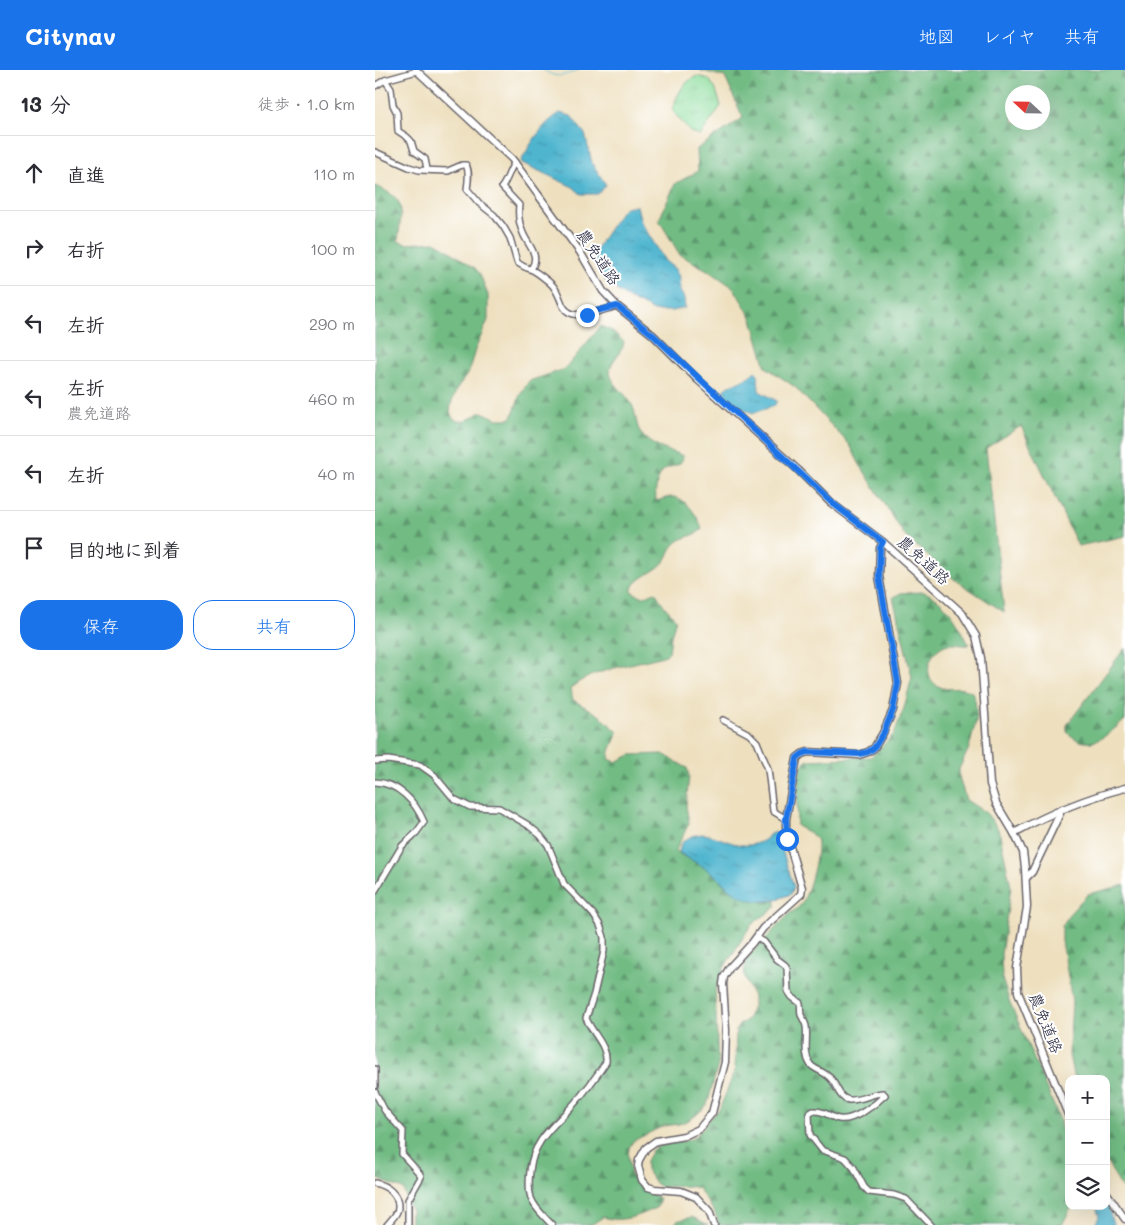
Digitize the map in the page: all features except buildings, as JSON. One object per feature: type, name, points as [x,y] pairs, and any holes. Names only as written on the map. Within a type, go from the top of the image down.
[{"type":"street","points":[[375,86],[385,80],[417,70]]},
{"type":"street","name":"農免道路","points":[[417,70],[515,162],[580,252],[603,291],[617,306],[653,335],[831,502],[883,542],[962,613],[976,636],[981,658],[990,784],[997,803],[1023,852],[1027,907],[1017,968],[1018,992],[1065,1107]]},
{"type":"street","points":[[385,80],[391,89],[393,105],[397,113],[398,131],[411,141],[415,151],[425,159],[427,169]]},
{"type":"street","points":[[375,152],[409,167],[448,171],[466,165],[467,189],[503,226],[517,262],[550,282],[565,308],[579,316],[617,306]]},
{"type":"street","points":[[515,162],[509,170],[507,181],[503,187],[519,205],[518,212],[523,234],[534,250],[534,264],[531,269]]},
{"type":"street","points":[[714,1225],[709,1211],[697,1196],[681,1191],[648,1187],[639,1173],[639,1160],[646,1148],[656,1141],[684,1136],[699,1129],[712,1113],[725,1062],[724,977],[730,967],[768,922],[801,894],[802,888],[787,839],[786,819],[797,758],[807,752],[859,754],[868,752],[874,748],[883,734],[893,710],[898,683],[879,576],[880,548],[883,542]]},
{"type":"street","points":[[723,720],[749,734],[757,742],[768,769],[773,811],[786,819]]},
{"type":"street","points":[[375,761],[402,761],[420,765],[434,775],[454,799],[470,807],[499,808],[528,825],[540,835],[548,846],[563,884],[593,914],[604,936],[604,951],[586,1018],[604,1049],[605,1062],[585,1091],[537,1145],[531,1163],[529,1181],[533,1203],[552,1225]]},
{"type":"street","points":[[375,782],[386,782],[398,788],[421,814],[423,822],[416,833],[402,846],[375,891]]},
{"type":"street","points":[[1014,833],[1063,808],[1098,795],[1125,788]]},
{"type":"street","points":[[1026,878],[1032,872],[1063,808]]},
{"type":"street","points":[[757,937],[764,942],[787,968],[788,991],[800,1003],[801,1015],[805,1023],[807,1052],[811,1065],[825,1072],[841,1097],[847,1100],[855,1100],[878,1093],[885,1095],[864,1112],[843,1119],[822,1111],[813,1111],[809,1114],[810,1135],[822,1150],[845,1158],[854,1168],[864,1187],[869,1192],[894,1195],[905,1199],[931,1225]]},
{"type":"street","points":[[375,1070],[375,1086]]},
{"type":"street","points":[[375,1092],[385,1111],[403,1132],[402,1154],[421,1177],[408,1200],[408,1225]]},
{"type":"street","points":[[375,1183],[389,1188],[397,1201],[398,1209],[387,1225]]},
{"type":"street","points":[[1110,1198],[1125,1219]]},
{"type":"green space","points":[[699,70],[1125,70],[1125,536],[1078,546],[1021,426],[986,448],[1004,612],[954,579],[905,536],[859,463],[850,445],[795,387],[766,367],[752,319],[734,288],[711,272],[680,255],[659,220],[675,184],[698,171],[697,149],[743,118],[725,77]]},
{"type":"green space","points":[[697,76],[709,79],[716,90],[721,106],[700,136],[690,132],[672,110],[684,86]]},
{"type":"green space","points":[[375,186],[386,191],[398,201],[401,213],[398,241],[406,244],[434,242],[444,247],[475,268],[480,274],[488,295],[488,320],[475,350],[468,373],[457,388],[451,404],[450,412],[453,419],[464,421],[482,412],[497,419],[509,419],[512,417],[520,395],[529,381],[565,369],[601,326],[612,331],[624,342],[612,364],[610,372],[615,384],[629,399],[633,407],[639,430],[654,445],[683,456],[681,462],[662,472],[658,478],[656,501],[668,497],[682,500],[695,514],[702,529],[696,534],[678,541],[661,565],[632,588],[632,592],[643,597],[655,592],[676,619],[669,652],[666,655],[601,672],[578,682],[570,689],[573,700],[599,715],[618,732],[610,751],[609,759],[616,762],[631,755],[663,754],[687,768],[689,776],[686,806],[689,823],[676,850],[681,855],[692,859],[710,871],[730,890],[764,902],[776,901],[776,907],[751,925],[725,966],[715,990],[718,1065],[707,1105],[687,1121],[663,1126],[633,1141],[629,1148],[628,1156],[631,1176],[641,1187],[660,1199],[657,1207],[630,1218],[610,1219],[603,1217],[591,1225],[411,1225],[411,1211],[403,1189],[375,1178]]},
{"type":"green space","points":[[924,592],[939,601],[956,621],[969,645],[951,644],[939,648],[929,664],[930,677],[933,682],[942,688],[972,692],[975,700],[977,717],[969,748],[959,769],[959,777],[966,800],[986,813],[997,827],[1000,835],[1011,887],[1001,954],[1002,979],[1010,1003],[1060,1120],[1065,1159],[1065,1210],[1070,1210],[1062,1225],[719,1225],[715,1213],[698,1188],[689,1186],[661,1187],[655,1183],[646,1169],[646,1161],[652,1150],[659,1146],[689,1140],[696,1136],[720,1108],[735,1070],[736,1030],[740,1024],[747,1020],[753,1006],[753,997],[744,974],[747,958],[790,913],[801,905],[805,898],[813,871],[817,844],[815,837],[797,826],[798,784],[802,765],[809,760],[871,757],[894,734],[904,708],[912,677],[893,597],[901,593]]},
{"type":"green space","points":[[1125,648],[1125,720],[1104,737],[1097,740],[1083,742],[1075,738],[1067,732],[1067,725]]},
{"type":"green space","points":[[1125,885],[1125,1194],[1110,1167],[1110,1075],[1073,1075],[1069,1055],[1072,1001],[1062,941],[1062,926],[1071,912],[1088,894]]},
{"type":"green space","points":[[692,1217],[708,1225],[674,1225],[677,1221]]},
{"type":"water","points":[[560,113],[571,116],[585,134],[592,163],[606,185],[598,194],[581,194],[573,187],[521,161],[542,128]]},
{"type":"water","points":[[637,206],[641,222],[665,261],[675,269],[679,277],[680,291],[684,298],[685,308],[672,311],[654,311],[625,296],[606,282],[594,261],[594,252],[622,210],[626,207]]},
{"type":"water","points":[[755,371],[758,374],[759,391],[777,401],[774,406],[753,413],[730,401],[724,389],[744,380]]},
{"type":"water","points":[[776,831],[794,887],[791,894],[775,900],[759,901],[744,898],[729,888],[714,874],[679,852],[681,844],[698,834],[741,845],[750,845],[765,840]]},
{"type":"water","points":[[1097,1210],[1110,1210],[1114,1225],[1095,1225],[1099,1217]]},
{"type":"waterway","points":[[544,70],[556,76],[578,70]]},
{"type":"route","points":[[587,315],[617,306],[653,335],[698,380],[841,511],[883,542],[880,548],[879,576],[897,668],[898,683],[893,710],[883,734],[874,748],[868,752],[859,754],[807,752],[797,758],[786,819],[787,839]]}]
